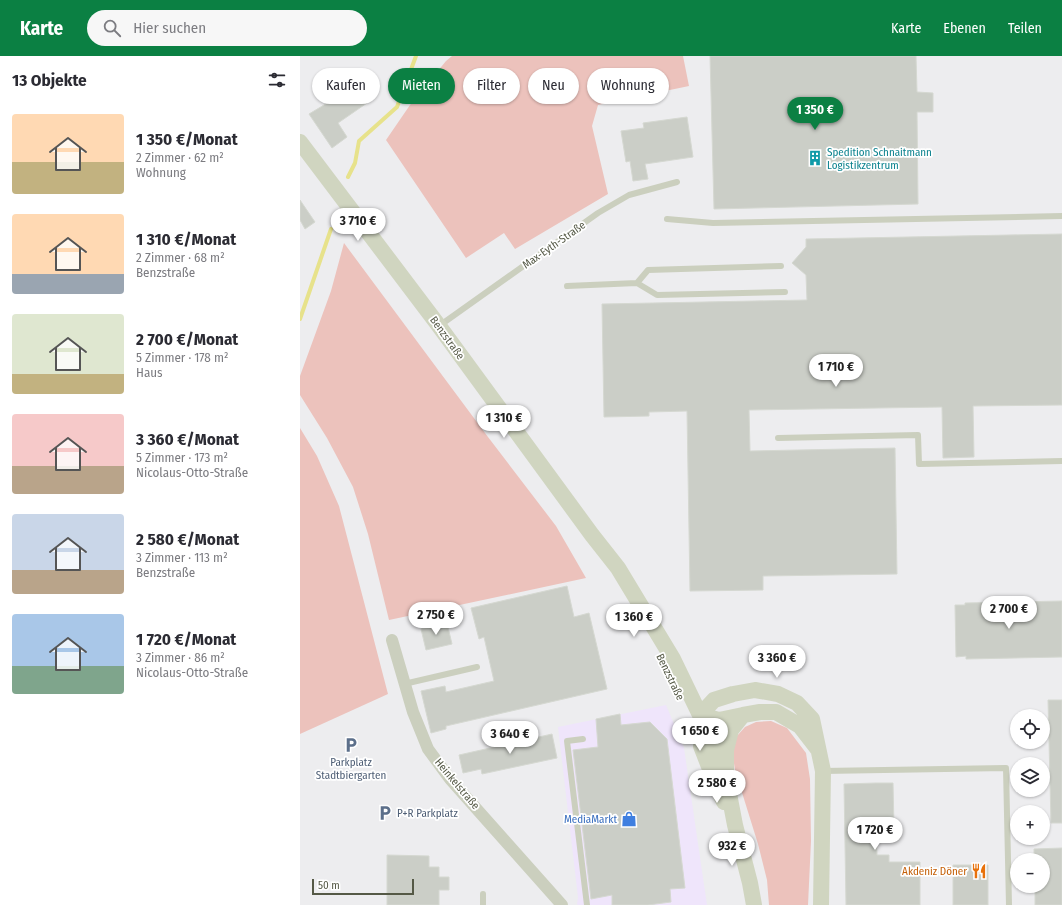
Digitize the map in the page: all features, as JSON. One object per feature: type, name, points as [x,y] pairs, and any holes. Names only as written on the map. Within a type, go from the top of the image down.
[{"type":"main road","name":"Benzstraße","points":[[300,142],[439,326],[592,535],[618,568],[673,659],[700,715],[726,778],[735,825],[754,905]]},
{"type":"main road","name":"Benzstraße","points":[[592,535],[604,562],[666,666],[691,721],[715,782],[735,825]]},
{"type":"main road","points":[[819,750],[800,726],[776,712],[760,712],[719,720],[700,715],[714,700],[733,694],[755,690],[778,694],[797,703],[812,719],[819,750],[823,771],[821,905]]},
{"type":"main road","points":[[726,778],[726,750],[731,730],[743,715]]},
{"type":"street","name":"Heinkelstraße","points":[[392,640],[413,712],[428,749],[450,779],[562,905]]},
{"type":"lane","name":"Max-Eyth-Straße","points":[[439,326],[598,213],[629,195],[677,182]]},
{"type":"lane","points":[[667,220],[713,223],[1062,216]]},
{"type":"lane","points":[[637,283],[648,270],[781,266]]},
{"type":"lane","points":[[567,286],[637,283],[657,296],[785,292]]},
{"type":"lane","points":[[778,438],[918,435],[919,464],[1062,461]]},
{"type":"lane","points":[[404,684],[478,667]]},
{"type":"lane","points":[[582,739],[567,741],[587,905]]},
{"type":"lane","points":[[823,771],[1006,768],[1009,905]]},
{"type":"lane","points":[[483,894],[483,905]]},
{"type":"shaded area","points":[[452,56],[683,56],[689,86],[669,90],[669,68],[587,68],[587,104],[603,104],[598,105],[592,126],[608,194],[515,249],[504,233],[466,258],[386,140],[411,104],[455,104],[455,68],[440,68]]},
{"type":"shaded area","points":[[344,243],[556,526],[586,578],[389,620],[368,534],[353,487],[327,438],[300,395],[300,376],[331,291]]},
{"type":"shaded area","points":[[300,428],[317,456],[339,506],[388,694],[300,734]]},
{"type":"shaded area","name":"MediaMarkt","points":[[666,705],[684,748],[707,905],[578,905],[558,727]]},
{"type":"shaded area","points":[[771,721],[787,728],[806,753],[810,779],[811,841],[808,905],[769,905],[767,880],[758,844],[735,770],[732,750],[737,736],[745,727],[756,722]]},
{"type":"building","name":"Spedition Schnaitmann Logistikzentrum","points":[[710,56],[916,56],[917,92],[933,93],[933,112],[917,112],[918,204],[714,209]]},
{"type":"building","points":[[326,104],[366,104],[338,123],[347,137],[332,148],[309,114]]},
{"type":"building","points":[[687,117],[693,157],[645,164],[648,179],[633,181],[630,161],[626,162],[621,131],[644,128],[643,123]]},
{"type":"building","points":[[300,200],[315,222],[305,229],[300,220]]},
{"type":"building","points":[[1062,234],[1062,405],[973,406],[974,457],[943,458],[942,407],[749,410],[750,451],[895,448],[897,574],[763,576],[763,590],[690,591],[687,411],[649,412],[649,416],[604,417],[602,304],[807,300],[806,275],[792,263],[806,247],[806,239]]},
{"type":"building","points":[[567,586],[574,617],[589,613],[607,689],[446,726],[446,729],[431,733],[421,691],[445,686],[446,692],[494,681],[484,637],[479,639],[471,608]]},
{"type":"building","points":[[1062,601],[1062,657],[966,659],[966,656],[956,657],[955,605],[965,605],[965,603]]},
{"type":"building","points":[[447,623],[452,644],[426,650],[421,629]]},
{"type":"building","points":[[1048,700],[1062,700],[1062,823],[1051,823],[1050,709],[1048,709]]},
{"type":"building","name":"MediaMarkt","points":[[620,714],[621,725],[650,722],[667,739],[685,888],[670,889],[671,902],[648,905],[612,905],[612,895],[591,899],[573,750],[598,747],[596,719]]},
{"type":"building","points":[[552,734],[557,758],[482,774],[481,769],[463,773],[459,755]]},
{"type":"building","points":[[893,783],[894,829],[876,829],[877,855],[889,855],[889,862],[920,862],[920,905],[846,905],[844,784]]},
{"type":"building","points":[[1062,848],[1062,905],[1035,905],[1035,893],[1050,893],[1050,853],[1034,853],[1034,849]]},
{"type":"building","points":[[387,855],[429,856],[429,867],[439,867],[439,877],[449,877],[449,890],[439,890],[439,905],[387,905]]},
{"type":"building","points":[[953,865],[988,865],[988,905],[953,905]]},
{"type":"waterway","points":[[348,177],[355,163],[359,141],[397,107],[416,56]]},
{"type":"waterway","points":[[300,319],[331,229]]},
{"type":"place","name":"Spedition Schnaitmann Logistikzentrum","points":[[815,158]]},
{"type":"place","name":"Parkplatz Stadtbiergarten","points":[[351,745]]},
{"type":"place","name":"P+R Parkplatz","points":[[385,813]]},
{"type":"place","name":"MediaMarkt","points":[[629,819]]},
{"type":"place","name":"Akdeniz Döner","points":[[979,871]]}]
